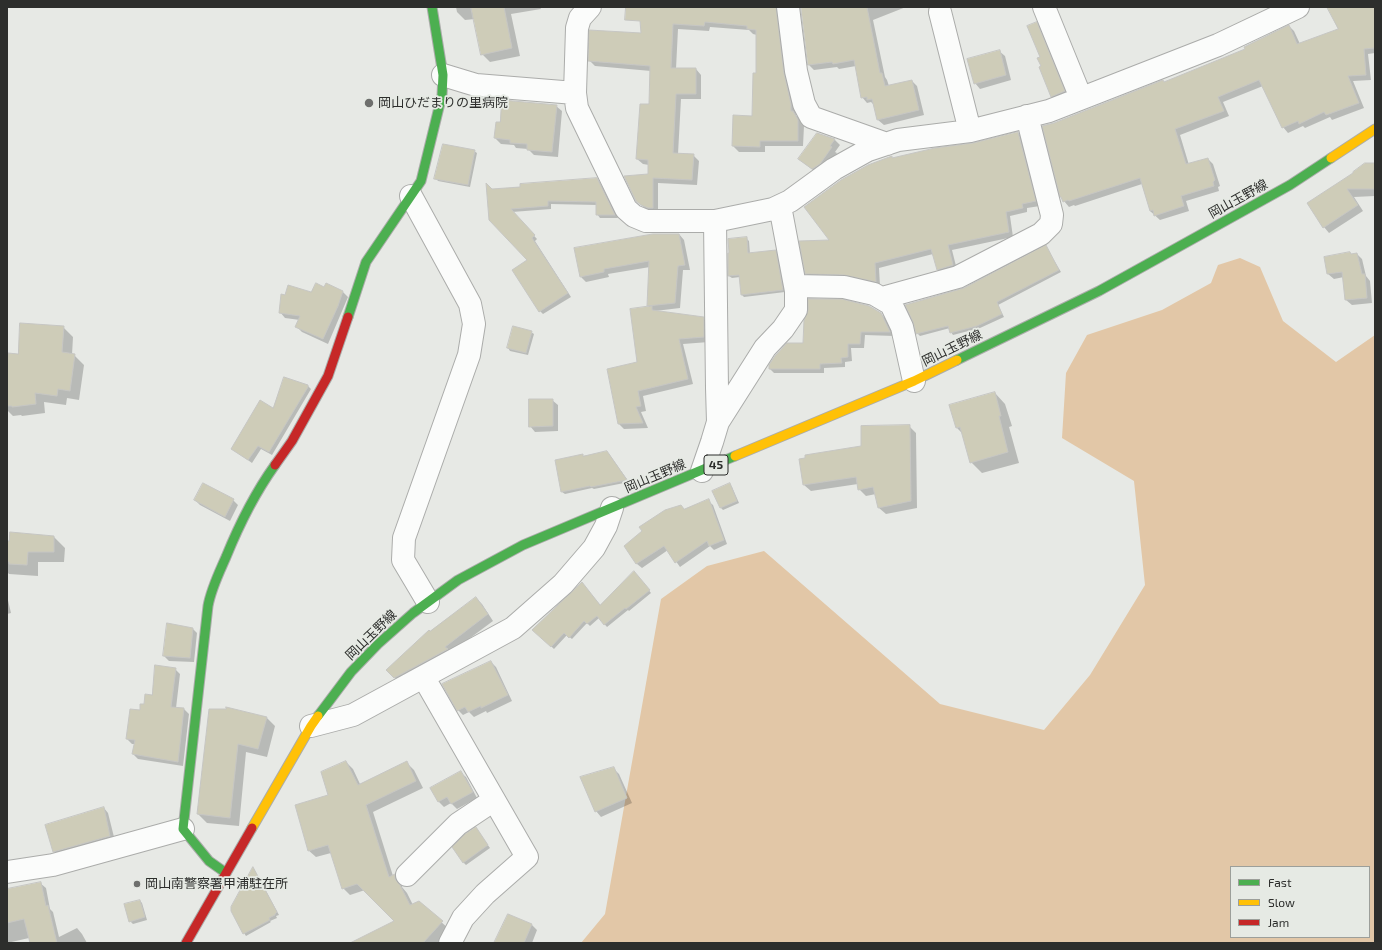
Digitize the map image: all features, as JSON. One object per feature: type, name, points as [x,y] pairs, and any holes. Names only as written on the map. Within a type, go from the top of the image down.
[{"type":"main road","points":[[226,873],[209,861],[184,829],[210,591],[238,528],[265,479],[292,441],[328,376],[366,262],[422,181],[442,95],[443,75],[432,7]]},
{"type":"main road","name":"岡山玉野線","points":[[186,943],[311,726],[356,666],[381,641],[449,586],[523,546],[914,382],[1099,292],[1290,185],[1375,129]]},
{"type":"street","points":[[590,7],[580,18],[577,28],[575,93],[577,108],[626,209],[634,216],[646,221],[715,221],[773,209],[790,202],[834,169],[868,150],[898,140],[970,131],[1049,111],[1218,45],[1298,7]]},
{"type":"street","points":[[788,7],[796,71],[804,104],[811,117],[887,144]]},
{"type":"street","points":[[1044,7],[1081,98]]},
{"type":"street","points":[[940,12],[970,131]]},
{"type":"street","points":[[443,75],[476,85],[575,93]]},
{"type":"street","points":[[882,298],[958,277],[1041,234],[1051,224],[1052,215],[1027,116]]},
{"type":"street","points":[[411,196],[470,304],[474,324],[469,356],[404,538],[403,560],[428,602]]},
{"type":"street","points":[[702,471],[718,422],[765,348],[783,329],[796,310],[795,286],[780,206]]},
{"type":"street","points":[[715,221],[716,388],[718,422]]},
{"type":"street","points":[[795,286],[844,287],[874,294],[891,304],[902,327],[914,382]]},
{"type":"street","points":[[311,726],[353,716],[513,628],[563,584],[594,548],[606,526],[612,508]]},
{"type":"street","points":[[424,678],[527,857],[485,894],[467,913],[450,943]]},
{"type":"street","points":[[407,875],[458,824],[494,800]]},
{"type":"street","points":[[7,872],[53,865],[184,829]]},
{"type":"shaded area","points":[[1240,258],[1260,267],[1283,321],[1336,362],[1375,335],[1375,943],[581,943],[605,914],[661,599],[707,566],[764,551],[940,704],[1044,730],[1090,675],[1145,585],[1134,481],[1062,438],[1066,373],[1087,335],[1162,310],[1211,283],[1218,265]]},
{"type":"building","points":[[471,7],[504,7],[512,48],[481,55]]},
{"type":"building","points":[[626,7],[776,7],[784,73],[791,104],[791,111],[793,111],[798,120],[798,141],[760,141],[760,147],[732,146],[733,115],[752,116],[753,73],[756,73],[756,30],[747,29],[747,26],[705,22],[704,26],[673,24],[671,68],[696,68],[696,94],[676,94],[673,153],[694,154],[692,180],[653,178],[653,208],[648,208],[641,205],[636,201],[624,176],[648,174],[648,160],[636,159],[640,104],[649,104],[650,66],[588,61],[589,30],[641,33],[640,21],[625,20]]},
{"type":"building","points":[[801,7],[867,7],[880,73],[882,73],[885,86],[912,80],[919,110],[877,120],[872,99],[867,100],[867,97],[861,98],[854,60],[833,64],[832,62],[808,65]]},
{"type":"building","points":[[1327,7],[1375,7],[1375,48],[1364,49],[1366,75],[1348,76],[1359,103],[1326,115],[1324,112],[1299,124],[1298,121],[1282,128],[1259,80],[1218,97],[1224,111],[1175,129],[1186,164],[1208,158],[1215,180],[1213,182],[1214,186],[1181,196],[1184,206],[1154,216],[1153,210],[1150,211],[1140,178],[1063,202],[1060,197],[1042,126],[1054,123],[1163,80],[1164,82],[1245,49],[1244,47],[1289,25],[1297,44],[1338,29]]},
{"type":"building","points":[[1037,22],[1065,91],[1051,97],[1039,67],[1041,66],[1037,58],[1040,57],[1027,26]]},
{"type":"building","points":[[1000,50],[1006,75],[974,84],[967,59]]},
{"type":"building","points":[[502,100],[557,105],[552,152],[527,150],[527,144],[510,143],[510,140],[494,138],[496,122],[500,122]]},
{"type":"building","points":[[1018,132],[1036,201],[1022,204],[1023,208],[1006,212],[1009,232],[948,245],[953,265],[937,270],[931,249],[875,263],[876,282],[844,275],[805,274],[799,241],[829,240],[804,207],[841,180],[868,165],[892,156],[892,158],[935,148],[973,143]]},
{"type":"building","points":[[817,133],[835,139],[830,146],[832,147],[820,164],[812,169],[798,159]]},
{"type":"building","points":[[443,144],[475,150],[468,185],[434,179]]},
{"type":"building","points":[[1365,163],[1375,163],[1375,189],[1347,189],[1358,205],[1323,228],[1307,203],[1353,173]]},
{"type":"building","points":[[597,178],[615,215],[596,215],[596,202],[548,201],[548,206],[511,209],[535,235],[532,238],[568,293],[539,312],[512,270],[527,260],[489,220],[486,183],[492,189],[520,187],[520,184]]},
{"type":"building","points":[[653,234],[679,234],[685,265],[678,266],[675,303],[647,306],[649,261],[604,269],[604,272],[580,277],[574,248]]},
{"type":"building","points":[[747,237],[748,253],[776,250],[783,290],[741,295],[739,275],[728,276],[728,239]]},
{"type":"building","points":[[1046,245],[1059,270],[997,302],[1002,314],[977,326],[950,333],[948,326],[916,334],[913,322],[905,305],[964,288]]},
{"type":"building","points":[[1350,252],[1351,254],[1357,253],[1362,274],[1365,274],[1367,298],[1345,300],[1342,272],[1327,274],[1324,257]]},
{"type":"building","points":[[316,283],[324,287],[326,283],[343,291],[323,339],[295,327],[300,316],[279,313],[281,294],[285,295],[288,285],[311,292]]},
{"type":"building","points":[[808,299],[842,299],[869,306],[881,313],[890,332],[861,332],[860,344],[848,344],[848,357],[841,358],[842,363],[820,364],[820,369],[769,369],[769,365],[775,356],[787,343],[803,343],[804,320],[808,310]]},
{"type":"building","points":[[652,306],[652,310],[704,317],[704,337],[679,339],[688,379],[638,391],[641,406],[636,407],[643,423],[618,424],[607,369],[637,362],[630,309]]},
{"type":"building","points":[[20,323],[64,326],[62,352],[75,354],[70,391],[58,389],[57,396],[35,393],[36,404],[12,407],[7,406],[8,353],[18,354]]},
{"type":"building","points":[[513,326],[532,331],[526,353],[507,348]]},
{"type":"building","points":[[284,377],[308,385],[308,387],[269,452],[258,446],[248,460],[231,449],[260,400],[273,408]]},
{"type":"building","points":[[995,392],[1008,452],[970,463],[960,427],[956,428],[949,405]]},
{"type":"building","points":[[529,399],[553,399],[553,426],[529,427]]},
{"type":"building","points":[[910,425],[911,501],[878,508],[873,487],[858,490],[856,477],[803,485],[799,459],[805,458],[805,455],[861,446],[861,426]]},
{"type":"building","points":[[607,451],[627,480],[561,492],[555,460]]},
{"type":"building","points":[[203,483],[234,499],[225,517],[194,500]]},
{"type":"building","points":[[730,483],[737,501],[720,508],[712,491]]},
{"type":"building","points":[[709,499],[724,540],[709,546],[707,541],[675,563],[664,546],[636,564],[624,546],[642,531],[639,527],[665,510],[681,505],[684,509]]},
{"type":"building","points":[[10,532],[54,536],[54,552],[28,552],[27,565],[9,564],[9,562],[7,562],[7,541],[9,541]]},
{"type":"building","points":[[634,571],[650,590],[604,625],[597,616],[587,624],[584,621],[569,638],[564,633],[551,647],[532,630],[582,582],[600,605]]},
{"type":"building","points":[[476,597],[488,614],[445,647],[448,649],[394,678],[386,670],[429,630],[430,631]]},
{"type":"building","points":[[167,623],[193,628],[190,658],[163,656]]},
{"type":"building","points":[[491,661],[508,695],[481,708],[481,706],[468,712],[465,707],[457,711],[442,684]]},
{"type":"building","points":[[155,665],[176,668],[171,707],[184,708],[178,762],[132,754],[135,740],[126,739],[130,709],[140,710],[140,704],[144,704],[145,694],[152,695]]},
{"type":"building","points":[[226,707],[267,717],[258,749],[238,744],[230,818],[197,814],[209,709],[226,709]]},
{"type":"building","points":[[346,761],[358,785],[407,761],[416,781],[366,805],[389,877],[395,874],[395,879],[400,885],[410,905],[419,901],[443,921],[423,943],[350,943],[394,921],[357,884],[342,889],[328,845],[308,851],[295,805],[328,795],[321,772]]},
{"type":"building","points":[[614,767],[627,798],[595,812],[580,777]]},
{"type":"building","points":[[461,771],[473,792],[451,804],[447,797],[438,802],[430,788]]},
{"type":"building","points":[[104,807],[110,836],[53,852],[45,825]]},
{"type":"building","points":[[476,827],[488,845],[463,863],[452,847],[465,834]]},
{"type":"building","points":[[253,867],[277,912],[269,918],[270,920],[243,934],[231,911],[231,907]]},
{"type":"building","points":[[41,882],[46,906],[48,905],[57,943],[30,943],[24,919],[7,923],[7,889]]},
{"type":"building","points":[[140,900],[145,917],[129,922],[124,904]]},
{"type":"building","points":[[508,914],[532,924],[524,943],[494,943]]},
{"type":"traffic: fast","points":[[348,317],[366,262],[421,181],[442,95],[443,75],[432,7]]},
{"type":"traffic: fast","points":[[957,360],[1099,291],[1290,185],[1331,158]]},
{"type":"traffic: fast","points":[[318,716],[351,672],[378,644],[413,613],[458,580],[523,545],[735,456]]},
{"type":"traffic: fast","points":[[226,873],[209,861],[183,829],[208,606],[211,593],[242,521],[254,498],[275,465]]},
{"type":"traffic: slow","points":[[1331,158],[1375,129]]},
{"type":"traffic: slow","points":[[735,456],[914,381],[957,360]]},
{"type":"traffic: slow","points":[[252,828],[318,716]]},
{"type":"traffic: jam","points":[[275,465],[292,441],[328,376],[348,317]]},
{"type":"traffic: jam","points":[[186,943],[252,828]]},
{"type":"place","name":"岡山ひだまりの里病院","points":[[369,103]]},
{"type":"place","name":"岡山南警察署甲浦駐在所","points":[[137,884]]}]
